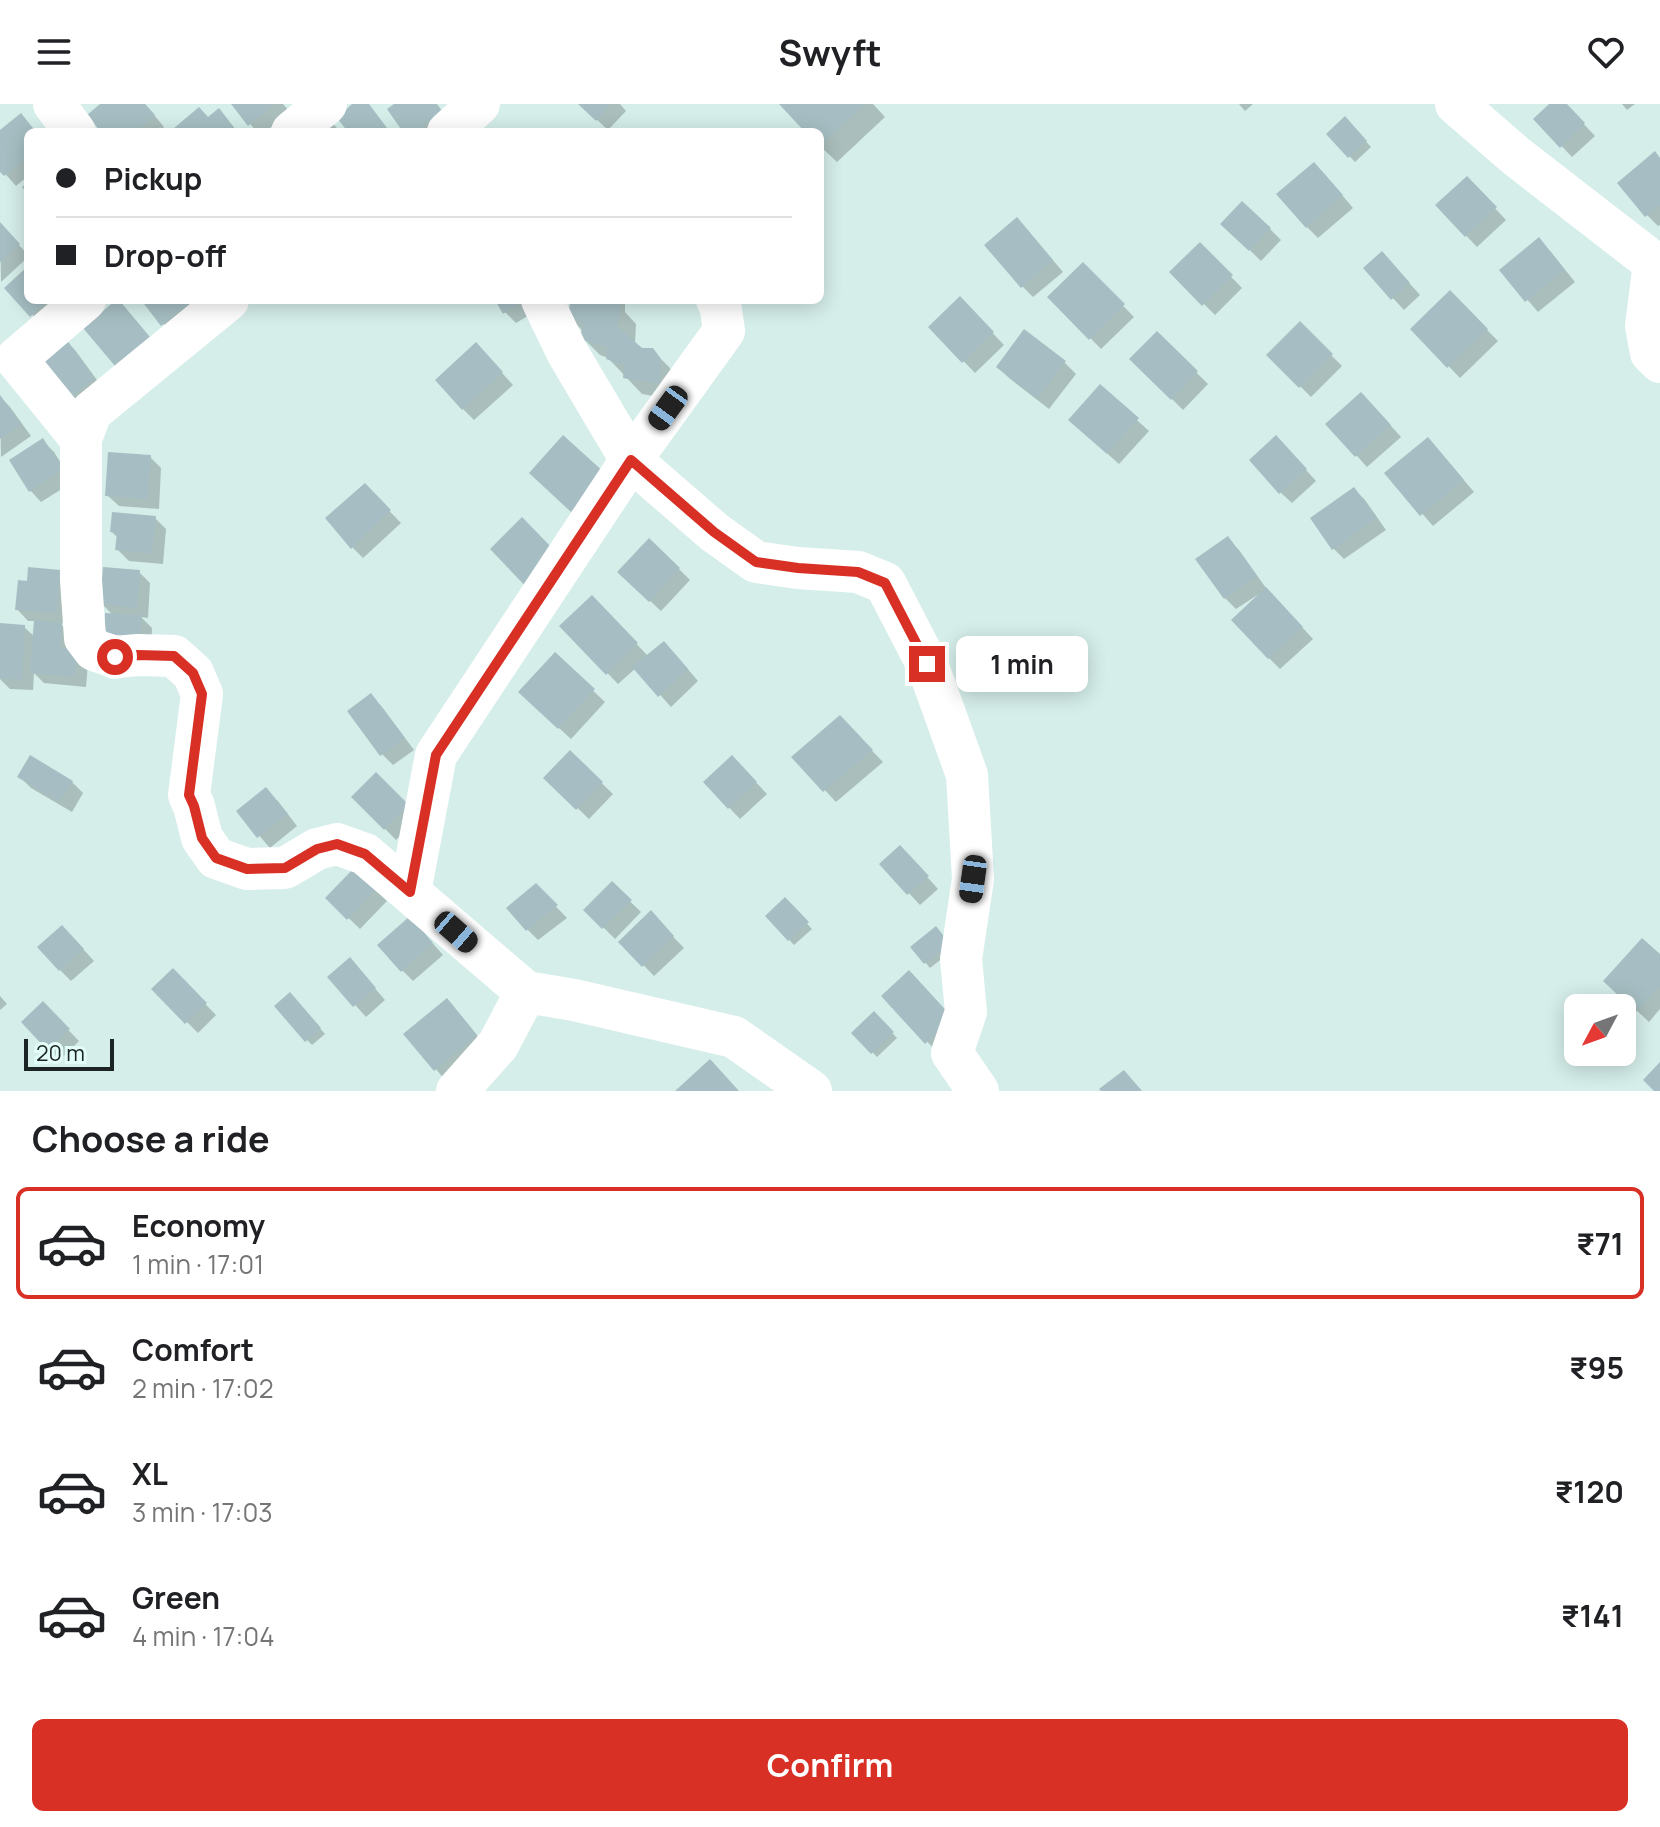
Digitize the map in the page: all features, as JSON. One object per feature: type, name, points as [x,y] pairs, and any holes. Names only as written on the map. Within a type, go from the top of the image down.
[{"type":"street","points":[[54,104],[72,128]]},
{"type":"street","points":[[297,128],[326,104]]},
{"type":"street","points":[[1456,104],[1516,156],[1657,260],[1646,326],[1651,353],[1660,362]]},
{"type":"street","points":[[80,304],[16,359],[81,439]]},
{"type":"street","points":[[223,304],[91,412],[81,439],[81,580],[85,638],[94,650],[115,657],[174,656],[193,673],[202,694],[189,795],[202,838],[216,858],[247,869],[285,868],[317,849],[337,844],[365,854],[526,992],[734,1037],[811,1091]]},
{"type":"street","points":[[544,304],[567,352],[631,460],[714,532],[756,562],[858,572],[885,583],[927,664],[967,775],[973,879],[961,959],[966,1012],[952,1053],[978,1091]]},
{"type":"street","points":[[410,892],[436,755],[631,460],[724,331],[720,304]]},
{"type":"street","points":[[457,1091],[498,1045],[526,992]]},
{"type":"building","points":[[100,104],[145,104],[155,115],[140,128],[98,128],[87,115]]},
{"type":"building","points":[[231,104],[275,104],[248,126]]},
{"type":"building","points":[[352,104],[369,104],[387,128],[345,128],[337,118]]},
{"type":"building","points":[[394,104],[436,104],[442,112],[420,128],[400,128],[387,109]]},
{"type":"building","points":[[578,104],[611,104],[596,121]]},
{"type":"building","points":[[779,104],[865,104],[824,142],[824,128],[801,128]]},
{"type":"building","points":[[1549,104],[1567,104],[1585,123],[1560,148],[1533,119]]},
{"type":"building","points":[[199,107],[208,117],[219,108],[234,128],[174,128]]},
{"type":"building","points":[[21,113],[33,128],[24,128],[24,160],[4,176],[0,172],[0,130]]},
{"type":"building","points":[[1345,116],[1367,141],[1348,158],[1326,134]]},
{"type":"building","points":[[1655,151],[1660,158],[1660,205],[1645,217],[1617,183]]},
{"type":"building","points":[[1314,162],[1343,195],[1306,228],[1276,194]]},
{"type":"building","points":[[1467,176],[1497,207],[1465,237],[1435,205]]},
{"type":"building","points":[[1242,201],[1271,228],[1249,251],[1220,224]]},
{"type":"building","points":[[1017,217],[1053,260],[1021,288],[984,245]]},
{"type":"building","points":[[0,222],[20,244],[0,262]]},
{"type":"building","points":[[1539,237],[1565,270],[1525,302],[1499,270]]},
{"type":"building","points":[[1200,242],[1233,275],[1202,306],[1169,272]]},
{"type":"building","points":[[1382,251],[1410,283],[1391,300],[1363,268]]},
{"type":"building","points":[[1083,262],[1125,304],[1089,340],[1047,297]]},
{"type":"building","points":[[24,270],[24,304],[44,304],[30,317],[4,288]]},
{"type":"building","points":[[1450,290],[1488,329],[1447,368],[1410,329]]},
{"type":"building","points":[[960,296],[994,332],[962,363],[928,327]]},
{"type":"building","points":[[111,304],[122,304],[150,337],[115,366],[83,328]]},
{"type":"building","points":[[144,304],[189,304],[161,326]]},
{"type":"building","points":[[497,304],[519,304],[503,314]]},
{"type":"building","points":[[570,304],[620,305],[618,327],[642,348],[653,348],[661,359],[660,384],[623,378],[624,365],[606,359],[607,347],[580,339],[583,322],[567,318]]},
{"type":"building","points":[[1300,321],[1333,354],[1299,388],[1266,355]]},
{"type":"building","points":[[1024,329],[1066,361],[1037,399],[996,367]]},
{"type":"building","points":[[1157,331],[1198,371],[1171,400],[1129,359]]},
{"type":"building","points":[[64,336],[95,379],[64,401],[33,359]]},
{"type":"building","points":[[476,342],[503,372],[462,410],[435,380]]},
{"type":"building","points":[[1100,384],[1139,418],[1107,454],[1068,420]]},
{"type":"building","points":[[1361,392],[1391,425],[1355,457],[1325,424]]},
{"type":"building","points":[[0,395],[21,424],[0,439]]},
{"type":"building","points":[[563,435],[606,474],[571,512],[529,473]]},
{"type":"building","points":[[1276,435],[1307,469],[1279,494],[1249,460]]},
{"type":"building","points":[[1428,437],[1464,480],[1420,516],[1384,473]]},
{"type":"building","points":[[43,438],[63,470],[29,492],[9,460]]},
{"type":"building","points":[[108,452],[151,455],[148,499],[105,496]]},
{"type":"building","points":[[365,483],[391,510],[351,549],[325,518]]},
{"type":"building","points":[[1354,487],[1377,518],[1332,550],[1310,518]]},
{"type":"building","points":[[112,512],[156,516],[152,554],[115,550],[117,533],[110,532]]},
{"type":"building","points":[[522,517],[553,549],[529,590],[490,549]]},
{"type":"building","points":[[1228,536],[1257,576],[1224,599],[1195,559]]},
{"type":"building","points":[[649,538],[680,568],[649,602],[617,572]]},
{"type":"building","points":[[28,567],[60,570],[57,613],[15,610],[18,580],[27,581]]},
{"type":"building","points":[[103,567],[140,570],[137,608],[100,604]]},
{"type":"building","points":[[1266,587],[1303,627],[1268,659],[1231,620]]},
{"type":"building","points":[[592,595],[638,643],[606,675],[559,626]]},
{"type":"building","points":[[105,613],[142,615],[140,644],[103,642]]},
{"type":"building","points":[[34,620],[62,623],[60,648],[77,650],[75,677],[30,673]]},
{"type":"building","points":[[0,623],[25,625],[22,680],[0,678]]},
{"type":"building","points":[[664,641],[688,669],[658,697],[632,667]]},
{"type":"building","points":[[555,652],[595,689],[558,729],[518,692]]},
{"type":"building","points":[[371,693],[405,738],[380,756],[347,711]]},
{"type":"building","points":[[840,715],[873,750],[823,792],[791,757]]},
{"type":"building","points":[[570,750],[603,782],[576,810],[543,778]]},
{"type":"building","points":[[30,755],[73,781],[60,802],[17,777]]},
{"type":"building","points":[[732,755],[757,782],[728,809],[703,782]]},
{"type":"building","points":[[376,772],[409,805],[384,830],[351,797]]},
{"type":"building","points":[[266,787],[288,814],[257,838],[236,811]]},
{"type":"building","points":[[900,845],[929,876],[907,895],[879,864]]},
{"type":"building","points":[[355,867],[377,888],[347,920],[325,898]]},
{"type":"building","points":[[612,881],[632,900],[602,929],[583,910]]},
{"type":"building","points":[[536,883],[558,905],[526,931],[506,908]]},
{"type":"building","points":[[785,897],[809,922],[788,941],[765,916]]},
{"type":"building","points":[[651,910],[674,936],[642,967],[618,942]]},
{"type":"building","points":[[410,916],[433,943],[401,972],[377,945]]},
{"type":"building","points":[[62,925],[84,949],[59,971],[37,947]]},
{"type":"building","points":[[936,926],[950,944],[924,964],[910,947]]},
{"type":"building","points":[[1642,938],[1660,954],[1660,986],[1636,1012],[1636,994],[1617,994],[1603,981]]},
{"type":"building","points":[[350,957],[376,988],[353,1007],[327,977]]},
{"type":"building","points":[[173,968],[207,1003],[185,1024],[151,989]]},
{"type":"building","points":[[909,970],[953,1018],[925,1044],[881,996]]},
{"type":"building","points":[[290,992],[321,1028],[305,1042],[274,1006]]},
{"type":"building","points":[[447,998],[477,1035],[434,1071],[403,1034]]},
{"type":"building","points":[[43,1001],[70,1029],[47,1050],[21,1022]]},
{"type":"building","points":[[874,1011],[894,1032],[871,1054],[851,1033]]},
{"type":"building","points":[[710,1059],[739,1091],[675,1091]]},
{"type":"building","points":[[1660,1062],[1660,1091],[1654,1091],[1643,1080]]},
{"type":"building","points":[[1124,1070],[1142,1091],[1099,1089]]},
{"type":"route","points":[[115,657],[174,656],[193,673],[202,694],[189,795],[202,838],[216,858],[247,869],[285,868],[317,849],[337,844],[365,854],[410,892],[436,755],[631,460],[714,532],[756,562],[858,572],[885,583],[927,664]]}]
